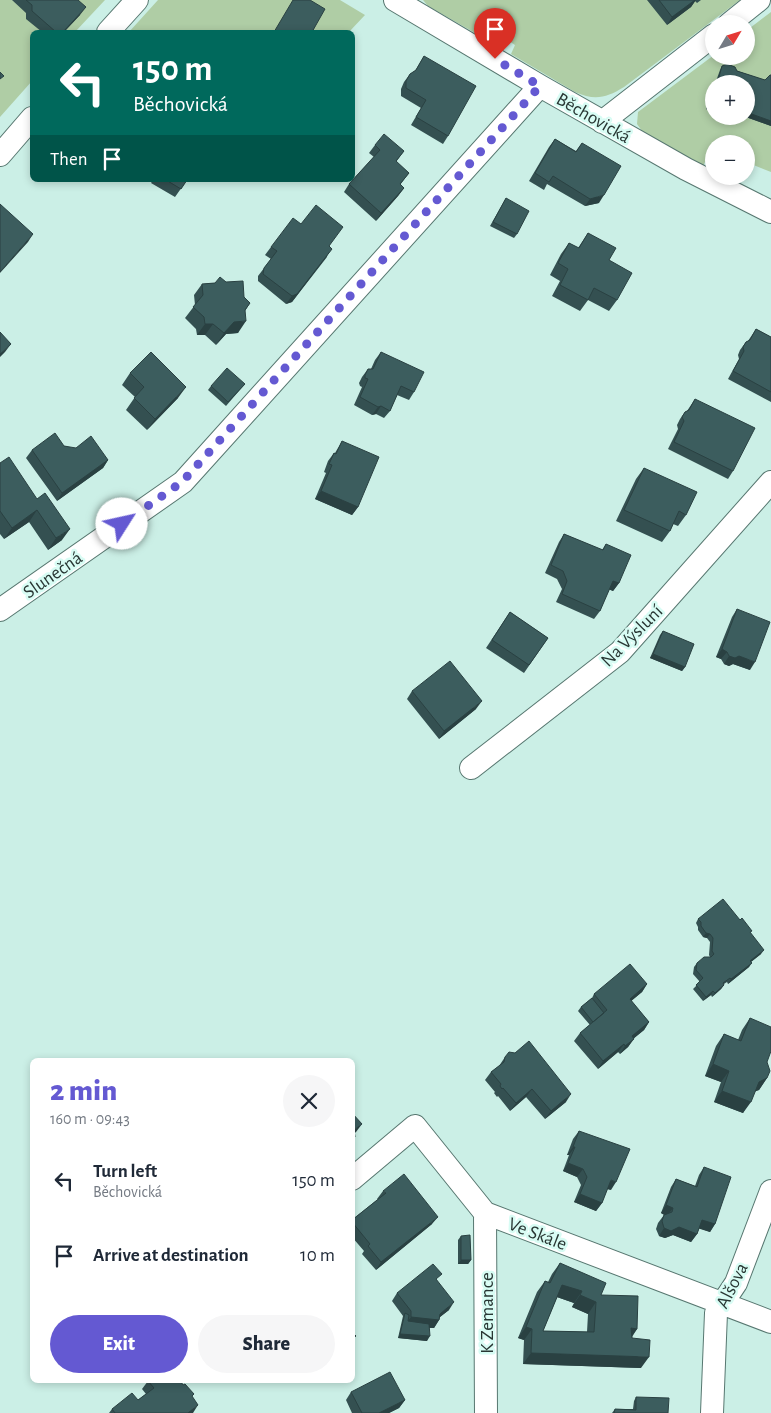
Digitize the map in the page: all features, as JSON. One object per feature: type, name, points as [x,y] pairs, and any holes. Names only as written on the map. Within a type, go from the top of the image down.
[{"type":"street","points":[[110,30],[137,0]]},
{"type":"street","name":"Běchovická","points":[[395,0],[602,122],[686,169],[771,212]]},
{"type":"street","points":[[740,15],[759,0]]},
{"type":"street","points":[[602,122],[705,42]]},
{"type":"street","name":"Slunečná","points":[[0,610],[182,482],[540,86]]},
{"type":"street","points":[[0,155],[30,120]]},
{"type":"street","name":"Na Výsluní","points":[[471,768],[620,652],[771,482]]},
{"type":"street","name":"Ve Skále","points":[[355,1176],[415,1126],[485,1212],[771,1322]]},
{"type":"street","name":"Alšova","points":[[712,1413],[716,1313],[736,1282],[771,1191]]},
{"type":"street","name":"K Zemance","points":[[485,1212],[486,1413]]},
{"type":"green space","points":[[0,0],[105,0],[77,30],[30,30],[30,83],[0,117]]},
{"type":"green space","points":[[158,0],[340,0],[365,15],[351,30],[131,30]]},
{"type":"green space","points":[[423,0],[740,0],[720,15],[705,15],[705,26],[624,87],[612,94],[600,97],[589,97],[575,92],[511,54],[515,45],[498,34],[489,41],[428,6]]},
{"type":"green space","points":[[771,12],[771,172],[755,166],[755,135],[705,135],[705,162],[703,166],[642,131],[637,124],[638,112],[705,62],[705,65],[755,65],[755,24]]},
{"type":"building","points":[[26,0],[78,0],[86,7],[65,30],[54,30],[32,11],[32,5]]},
{"type":"building","points":[[293,0],[310,0],[325,9],[313,30],[275,30]]},
{"type":"building","points":[[659,0],[695,0],[672,17]]},
{"type":"building","points":[[424,56],[476,86],[448,136],[416,117],[426,100],[406,88],[406,81],[410,74],[416,70]]},
{"type":"building","points":[[730,65],[735,67],[737,71],[749,75],[720,75],[722,66]]},
{"type":"building","points":[[771,75],[771,121],[755,115],[755,77],[765,80]]},
{"type":"building","points":[[384,134],[404,151],[396,161],[409,173],[400,184],[404,188],[381,213],[349,184],[355,182],[355,177],[380,150],[375,145]]},
{"type":"building","points":[[555,139],[576,152],[582,143],[621,166],[604,195],[590,199],[553,176],[549,182],[535,173]]},
{"type":"building","points":[[169,182],[186,182],[181,189]]},
{"type":"building","points":[[506,198],[529,211],[517,234],[493,222]]},
{"type":"building","points":[[0,204],[33,234],[0,272]]},
{"type":"building","points":[[316,205],[343,227],[329,246],[332,249],[297,294],[292,296],[263,274],[264,268],[277,251],[271,247],[293,218],[301,224]]},
{"type":"building","points":[[588,233],[616,248],[609,260],[632,273],[617,300],[594,288],[588,300],[560,285],[568,269],[558,263],[569,243],[579,248]]},
{"type":"building","points":[[220,277],[226,282],[243,281],[244,297],[250,303],[245,310],[246,321],[234,322],[224,333],[213,324],[205,324],[204,317],[193,307],[203,295],[202,284],[215,283]]},
{"type":"building","points":[[756,329],[771,337],[771,392],[733,371],[744,351],[743,347],[750,340]]},
{"type":"building","points":[[0,332],[11,344],[0,354]]},
{"type":"building","points":[[151,352],[186,387],[155,419],[134,398],[144,387],[130,373]]},
{"type":"building","points":[[381,352],[424,372],[414,392],[401,386],[390,411],[360,397],[368,379],[365,378],[365,375],[368,369],[373,369]]},
{"type":"building","points":[[227,368],[245,384],[228,402],[211,386]]},
{"type":"building","points":[[695,399],[755,428],[733,471],[674,442],[684,421],[682,417],[689,410]]},
{"type":"building","points":[[55,433],[64,446],[76,448],[91,436],[108,460],[62,493],[32,450]]},
{"type":"building","points":[[342,441],[379,457],[358,507],[321,491],[332,465],[329,464]]},
{"type":"building","points":[[9,457],[37,499],[45,493],[70,529],[56,538],[37,510],[12,528],[0,511],[0,463]]},
{"type":"building","points":[[644,468],[697,492],[686,515],[679,511],[670,531],[624,510]]},
{"type":"building","points":[[564,534],[603,550],[606,544],[631,555],[619,583],[613,581],[600,611],[562,594],[567,581],[563,571],[551,565]]},
{"type":"building","points":[[737,609],[770,622],[755,662],[739,656],[735,658],[729,656],[722,649]]},
{"type":"building","points":[[510,612],[548,638],[529,665],[492,640]]},
{"type":"building","points":[[663,631],[694,644],[685,667],[653,654]]},
{"type":"building","points":[[450,661],[482,701],[444,731],[412,691]]},
{"type":"building","points":[[723,899],[740,920],[742,918],[764,950],[750,961],[752,963],[723,983],[724,985],[715,993],[713,991],[706,997],[696,985],[703,978],[696,970],[697,963],[704,957],[711,957],[714,954],[712,951],[713,938],[710,934],[706,933],[698,919]]},
{"type":"building","points":[[630,964],[647,984],[630,999],[649,1022],[632,1036],[634,1039],[625,1046],[624,1044],[603,1061],[580,1033],[607,1010],[594,994]]},
{"type":"building","points":[[592,998],[604,1013],[593,1022],[581,1007]]},
{"type":"building","points":[[750,1018],[771,1027],[771,1051],[767,1062],[770,1071],[767,1078],[759,1082],[751,1102],[722,1091],[729,1071],[713,1064],[724,1034],[741,1041]]},
{"type":"building","points":[[529,1041],[571,1094],[551,1111],[532,1089],[516,1103],[502,1089],[501,1084],[491,1072],[504,1062],[509,1052],[515,1053]]},
{"type":"building","points":[[355,1116],[362,1124],[355,1129]]},
{"type":"building","points":[[579,1131],[630,1149],[616,1182],[611,1180],[602,1203],[580,1194],[587,1177],[583,1169],[568,1163]]},
{"type":"building","points":[[704,1167],[731,1177],[715,1224],[702,1220],[697,1234],[679,1227],[671,1231],[664,1228],[662,1221],[664,1215],[672,1212],[673,1208],[666,1205],[676,1179],[697,1187]]},
{"type":"building","points":[[404,1174],[438,1217],[381,1262],[368,1246],[370,1244],[355,1226],[355,1218],[386,1193],[383,1191]]},
{"type":"building","points":[[470,1235],[471,1260],[461,1260],[461,1236]]},
{"type":"building","points":[[560,1263],[606,1283],[601,1295],[638,1296],[637,1329],[631,1328],[632,1338],[650,1340],[649,1357],[531,1353],[532,1329],[526,1327],[545,1281],[550,1283]],"holes":[[[562,1285],[582,1291],[580,1295],[596,1302],[594,1332],[543,1331]]]},
{"type":"building","points":[[433,1264],[442,1274],[436,1279],[454,1302],[440,1314],[439,1320],[411,1317],[411,1311],[397,1293]]},
{"type":"building","points":[[405,1313],[409,1315],[408,1321],[429,1324],[430,1336],[400,1334]]},
{"type":"building","points":[[390,1372],[405,1400],[379,1413],[362,1413],[351,1392]]},
{"type":"building","points":[[150,1383],[185,1384],[194,1394],[192,1396],[198,1405],[188,1413],[115,1413],[112,1409],[132,1393],[138,1400],[154,1388]]},
{"type":"building","points":[[636,1397],[669,1398],[668,1413],[614,1413],[615,1409],[636,1410]]},
{"type":"route","points":[[122,524],[182,482],[540,86],[495,59]]}]
